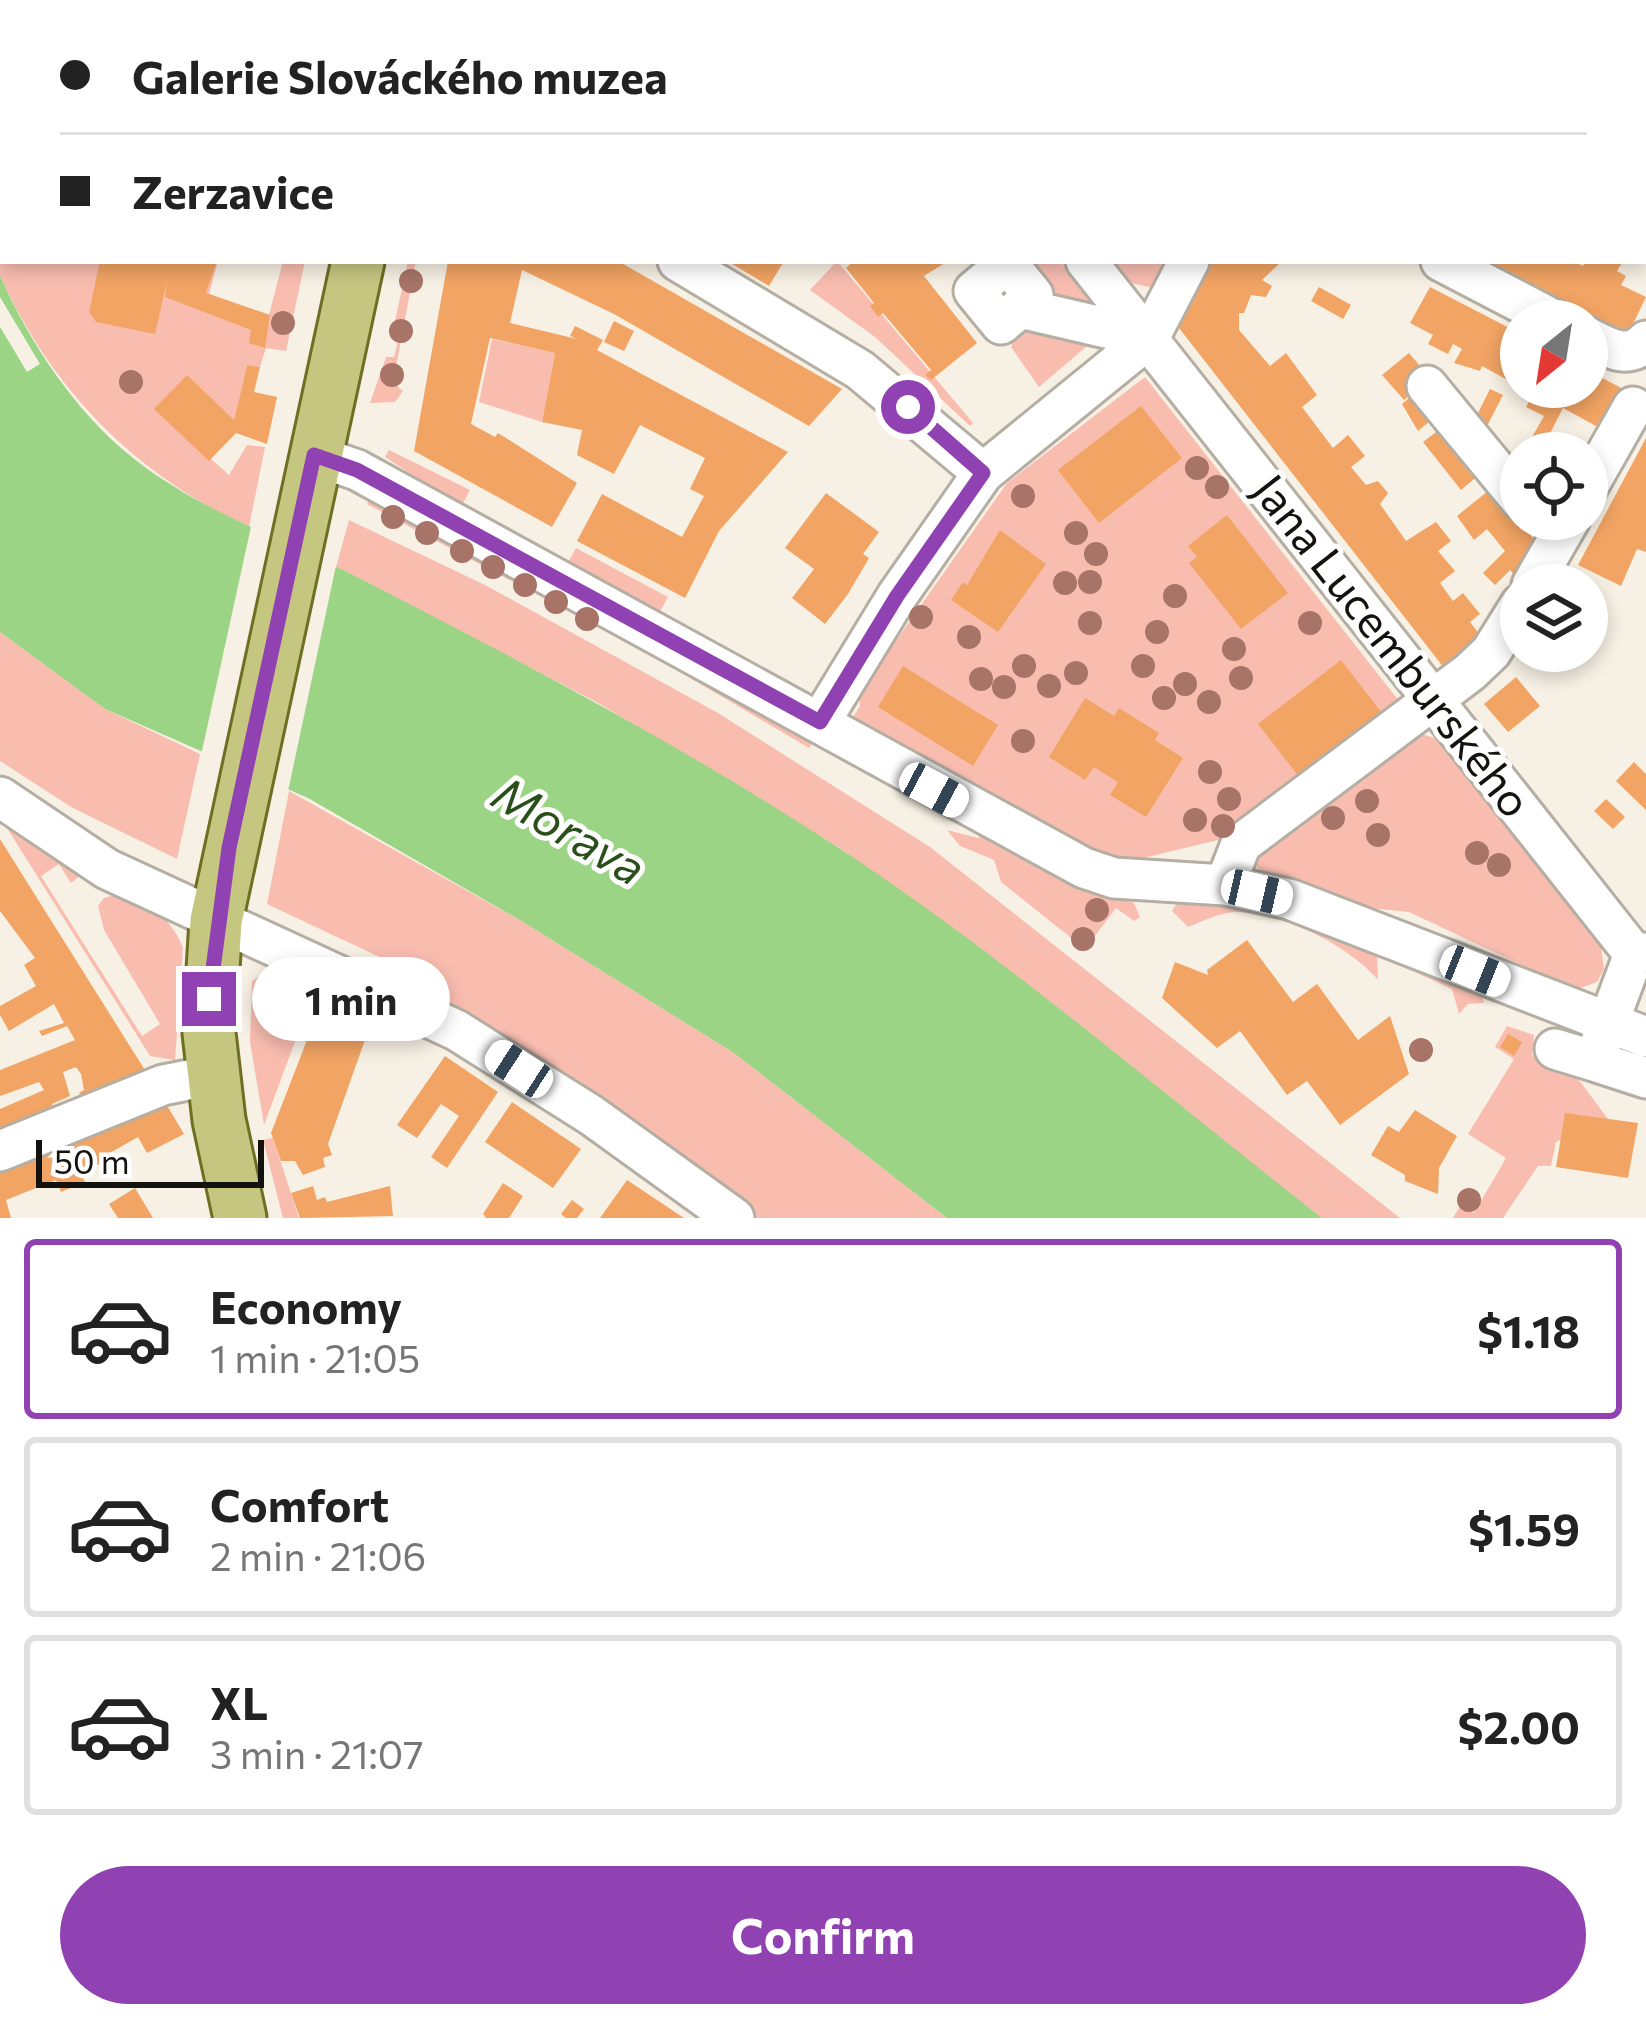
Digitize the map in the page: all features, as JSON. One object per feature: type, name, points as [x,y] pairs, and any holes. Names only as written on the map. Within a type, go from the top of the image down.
[{"type":"main road","points":[[240,1218],[213,1075],[209,999],[216,921],[357,264]]},
{"type":"street","points":[[683,264],[860,370],[983,473]]},
{"type":"street","name":"Jana Lucemburského","points":[[1088,264],[1640,954]]},
{"type":"street","points":[[820,722],[897,596],[983,473],[1148,338],[1187,264]]},
{"type":"street","points":[[1447,264],[1516,300]]},
{"type":"street","points":[[1020,308],[1148,338]]},
{"type":"street","points":[[1608,348],[1640,346]]},
{"type":"street","points":[[1426,386],[1500,475]]},
{"type":"street","points":[[1608,452],[1634,407]]},
{"type":"street","points":[[314,455],[357,470],[820,722],[934,790],[1099,874],[1225,885],[1323,911],[1646,1037]]},
{"type":"street","points":[[1225,885],[1241,844],[1436,698],[1491,652],[1500,638]]},
{"type":"street","points":[[0,797],[80,855],[470,1038],[726,1216]]},
{"type":"street","points":[[1594,1061],[1640,954]]},
{"type":"street","points":[[1556,1049],[1646,1078]]},
{"type":"street","points":[[0,1151],[163,1084],[213,1075]]},
{"type":"shaded area","points":[[0,264],[217,264],[209,294],[269,315],[282,264],[304,264],[286,351],[266,348],[260,367],[247,365],[234,420],[155,409],[229,475],[247,445],[265,447],[249,527],[169,482],[101,425],[45,356],[0,276]]},
{"type":"shaded area","points":[[407,264],[415,264],[393,383],[403,391],[395,402],[370,403],[386,357],[394,357],[398,341],[391,339]]},
{"type":"shaded area","points":[[840,264],[973,423],[970,426],[875,337],[810,290]]},
{"type":"shaded area","points":[[1014,264],[1062,264],[1094,303],[1068,321],[1094,340],[1039,387],[1011,347],[1022,320]]},
{"type":"shaded area","points":[[1116,264],[1167,264],[1154,288],[1131,283]]},
{"type":"shaded area","points":[[492,339],[555,353],[542,422],[479,402]]},
{"type":"shaded area","points":[[1145,377],[1399,701],[1222,839],[1135,860],[1094,854],[850,722],[860,706],[859,693],[1007,483]]},
{"type":"shaded area","points":[[389,450],[470,490],[461,507],[385,457]]},
{"type":"shaded area","points":[[370,498],[814,740],[809,748],[658,659],[367,504]]},
{"type":"shaded area","points":[[349,520],[487,586],[718,713],[930,847],[1400,1218],[1322,1218],[838,847],[598,703],[336,567]]},
{"type":"shaded area","points":[[576,548],[668,597],[657,617],[565,568]]},
{"type":"shaded area","points":[[0,632],[105,709],[200,754],[177,859],[71,807],[0,761]]},
{"type":"shaded area","points":[[1416,732],[1440,740],[1450,751],[1601,946],[1604,969],[1597,982],[1575,990],[1409,912],[1361,907],[1257,868],[1257,845]]},
{"type":"shaded area","points":[[289,791],[523,922],[734,1053],[947,1218],[756,1218],[423,1001],[426,979],[267,904]]},
{"type":"shaded area","points":[[12,825],[82,874],[71,883],[59,864],[41,876],[142,1036],[160,1024],[104,930],[98,906],[104,898],[129,896],[152,907],[171,926],[183,948],[175,1060],[150,1056],[7,828]]},
{"type":"shaded area","points":[[947,830],[978,838],[983,833],[1098,892],[1134,903],[1140,917],[1134,921],[1116,908],[1085,949],[1001,882],[994,860],[960,846]]},
{"type":"shaded area","points":[[1221,900],[1262,909],[1480,991],[1484,1003],[1468,1004],[1459,1014],[1452,989],[1377,955],[1378,980],[1332,943],[1272,917],[1234,912],[1188,927],[1172,911],[1177,903]]},
{"type":"shaded area","points":[[259,976],[309,1004],[264,1125],[250,1042],[252,981]]},
{"type":"shaded area","points":[[1507,1026],[1534,1035],[1532,1055],[1570,1068],[1608,1119],[1556,1142],[1551,1166],[1538,1166],[1503,1218],[1453,1218],[1460,1206],[1474,1213],[1506,1158],[1468,1134],[1514,1059],[1495,1047]]},
{"type":"shaded area","points":[[273,1138],[299,1218],[283,1218],[263,1140]]},
{"type":"water","name":"Morava","points":[[0,276],[25,326],[73,398],[112,440],[159,477],[213,509],[541,673],[781,811],[963,935],[1322,1218],[947,1218],[734,1053],[523,922],[308,798],[105,709],[0,632]]},
{"type":"pier","points":[[0,297],[40,364],[27,372],[0,327]]},
{"type":"pier","points":[[252,522],[337,561],[287,796],[200,760]]},
{"type":"building","points":[[99,264],[216,264],[206,293],[270,315],[265,348],[249,343],[251,330],[165,297],[167,281],[155,334],[96,322],[89,312]]},
{"type":"building","points":[[447,264],[623,264],[842,389],[809,426],[614,314],[522,270],[510,323],[577,339],[570,336],[575,326],[603,340],[597,350],[788,452],[719,531],[685,598],[577,541],[602,494],[682,537],[704,496],[690,489],[705,458],[640,425],[614,474],[577,455],[582,430],[542,422],[555,353],[490,338],[471,424],[495,437],[498,433],[577,483],[552,527],[414,451]]},
{"type":"building","points":[[732,264],[782,264],[769,286]]},
{"type":"building","points":[[851,264],[943,264],[924,276],[977,343],[931,380],[925,375],[931,370],[883,313],[878,317],[870,306],[874,303],[846,268]]},
{"type":"building","points":[[1207,264],[1279,264],[1262,280],[1272,286],[1266,297],[1251,295],[1244,313],[1239,313],[1239,330],[1270,366],[1286,353],[1317,395],[1302,407],[1333,448],[1348,435],[1365,456],[1351,467],[1366,485],[1378,481],[1388,493],[1380,504],[1406,541],[1436,522],[1451,541],[1438,551],[1455,571],[1440,583],[1453,601],[1463,593],[1480,614],[1470,622],[1486,643],[1448,673],[1179,328],[1178,317]]},
{"type":"building","points":[[1493,264],[1621,264],[1617,271],[1626,276],[1621,285],[1646,297],[1630,330],[1622,332],[1608,325],[1608,300],[1561,300]]},
{"type":"building","points":[[1319,287],[1351,305],[1343,319],[1311,301]]},
{"type":"building","points":[[1430,287],[1500,323],[1500,376],[1482,366],[1480,371],[1454,363],[1462,349],[1453,344],[1448,354],[1428,344],[1433,335],[1410,323]]},
{"type":"building","points":[[614,321],[634,331],[624,351],[604,342]]},
{"type":"building","points":[[1409,353],[1430,378],[1404,400],[1382,375]]},
{"type":"building","points":[[247,365],[260,367],[254,392],[277,397],[267,444],[236,433],[209,461],[154,409],[187,375],[234,420]]},
{"type":"building","points":[[1608,381],[1629,392],[1607,432],[1563,408],[1608,408]]},
{"type":"building","points":[[1490,389],[1500,394],[1485,430],[1473,423]]},
{"type":"building","points":[[1416,392],[1436,416],[1418,431],[1402,404]]},
{"type":"building","points":[[1141,406],[1182,458],[1099,523],[1058,470]]},
{"type":"building","points":[[1528,408],[1563,408],[1551,432],[1535,432],[1544,416]]},
{"type":"building","points":[[1444,426],[1481,473],[1461,490],[1423,442]]},
{"type":"building","points":[[1646,438],[1646,552],[1637,549],[1621,586],[1608,580],[1608,564],[1579,564],[1591,540],[1608,540],[1608,509]]},
{"type":"building","points":[[1493,487],[1500,496],[1500,540],[1534,540],[1543,551],[1530,564],[1500,564],[1500,580],[1495,585],[1483,573],[1505,551],[1487,529],[1474,540],[1457,516]]},
{"type":"building","points":[[826,493],[879,532],[863,554],[869,558],[848,594],[825,624],[792,598],[814,569],[785,548]]},
{"type":"building","points":[[1227,515],[1288,593],[1241,629],[1189,563],[1197,557],[1188,546]]},
{"type":"building","points":[[1000,530],[1046,564],[998,632],[951,600],[963,582],[967,585]]},
{"type":"building","points":[[1341,660],[1382,713],[1300,778],[1258,724]]},
{"type":"building","points":[[903,666],[998,725],[973,766],[878,707]]},
{"type":"building","points":[[1516,677],[1540,706],[1508,732],[1484,704]]},
{"type":"building","points":[[1085,698],[1114,716],[1119,708],[1159,733],[1155,740],[1183,758],[1146,817],[1110,795],[1118,782],[1094,767],[1085,780],[1049,757]]},
{"type":"building","points":[[1634,762],[1646,774],[1646,810],[1616,781]]},
{"type":"building","points":[[1606,799],[1625,817],[1613,829],[1594,811]]},
{"type":"building","points":[[0,839],[148,1075],[86,1108],[79,1093],[84,1090],[81,1074],[76,1067],[63,1072],[70,1096],[52,1104],[60,1118],[0,1139],[0,1109],[44,1090],[39,1082],[0,1096],[0,1070],[75,1040],[67,1026],[42,1036],[39,1031],[64,1023],[54,1004],[9,1031],[0,1015],[0,1006],[36,986],[24,965],[35,958],[0,911]]},
{"type":"building","points":[[1247,940],[1293,1002],[1317,984],[1358,1040],[1390,1016],[1409,1074],[1340,1125],[1307,1081],[1287,1095],[1240,1031],[1217,1048],[1162,998],[1175,962],[1208,975],[1207,970]]},
{"type":"building","points":[[321,1004],[371,1023],[328,1144],[332,1155],[323,1158],[325,1167],[303,1175],[295,1161],[281,1161],[271,1133]]},
{"type":"building","points":[[1508,1034],[1522,1042],[1514,1056],[1500,1047]]},
{"type":"building","points":[[445,1056],[498,1092],[447,1168],[431,1157],[459,1116],[441,1104],[417,1138],[397,1125]]},
{"type":"building","points":[[162,1097],[184,1134],[147,1153],[138,1137],[108,1154],[111,1160],[80,1171],[85,1182],[61,1192],[56,1180],[6,1200],[11,1218],[0,1218],[0,1165]]},
{"type":"building","points":[[512,1102],[581,1149],[553,1188],[485,1142]]},
{"type":"building","points":[[1415,1110],[1457,1136],[1439,1168],[1438,1194],[1405,1181],[1405,1175],[1371,1155],[1388,1126],[1399,1132]]},
{"type":"building","points":[[1565,1113],[1638,1123],[1628,1178],[1556,1167]]},
{"type":"building","points":[[627,1180],[684,1218],[600,1218]]},
{"type":"building","points":[[503,1183],[523,1196],[509,1218],[486,1218],[483,1214]]},
{"type":"building","points":[[313,1186],[317,1200],[325,1197],[327,1202],[390,1186],[393,1216],[300,1218],[291,1193]]},
{"type":"building","points":[[135,1188],[153,1218],[118,1218],[109,1204]]},
{"type":"building","points":[[572,1200],[584,1209],[577,1218],[566,1218],[561,1214]]},
{"type":"route","points":[[209,999],[229,848],[314,455],[357,470],[820,722],[897,596],[983,473],[908,407]]}]
